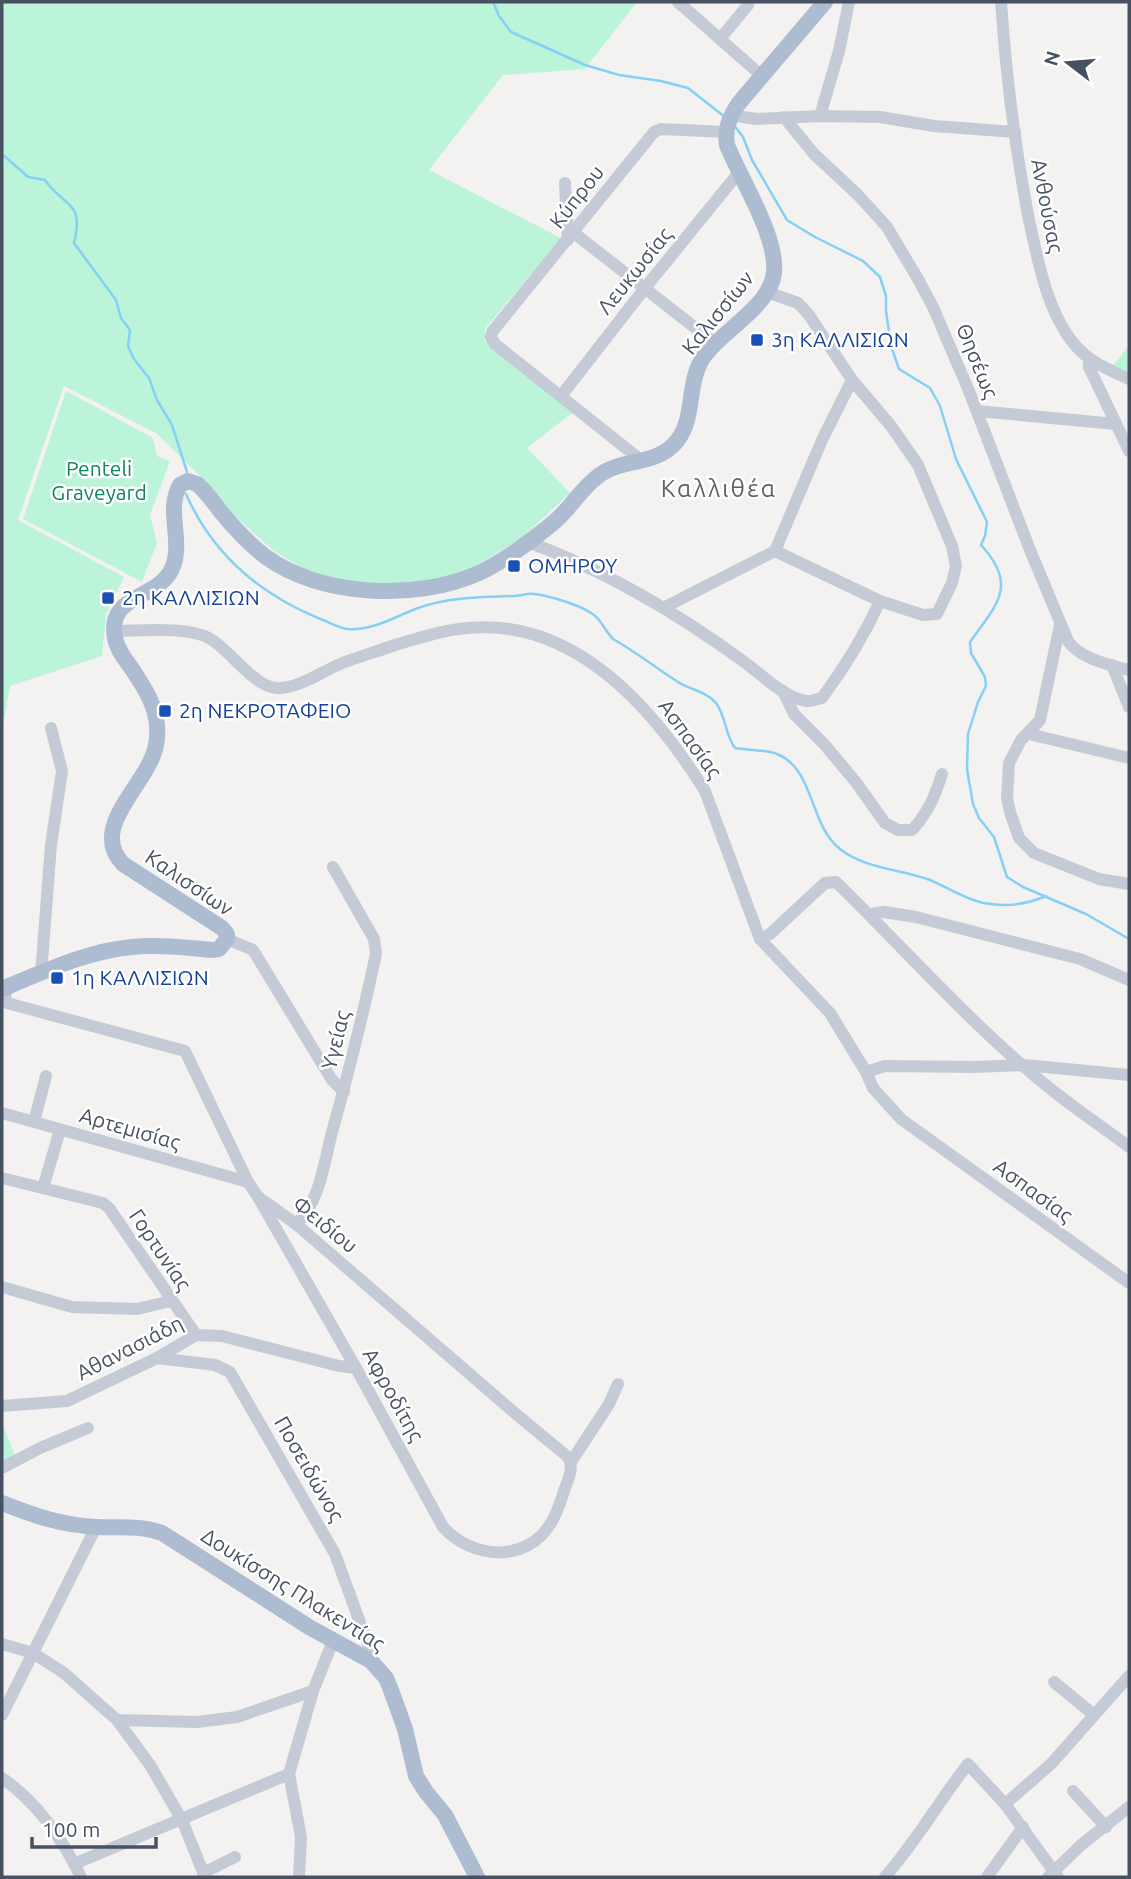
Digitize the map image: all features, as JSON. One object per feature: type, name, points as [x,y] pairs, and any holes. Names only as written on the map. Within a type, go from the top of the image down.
[{"type":"main road","points":[[726,132],[731,115],[825,2]]},
{"type":"main road","name":"Καλισσίων","points":[[4,988],[81,958],[114,949],[154,946],[214,950],[219,949],[227,939],[222,928],[123,864],[112,846],[112,826],[148,768],[157,743],[153,704],[118,648],[114,631],[119,610],[128,601],[156,587],[172,568],[177,550],[176,494],[180,485],[188,481],[201,487],[242,535],[268,558],[294,573],[331,586],[398,589],[437,585],[479,573],[527,542],[559,518],[602,473],[616,466],[642,461],[664,452],[680,436],[686,423],[697,371],[705,356],[767,292],[774,272],[773,258],[761,218],[727,145],[726,132]]},
{"type":"main road","name":"Δουκίσσης Πλακεντίας","points":[[2,1503],[49,1521],[96,1527],[139,1527],[162,1534],[333,1641],[371,1661],[386,1678],[391,1690],[419,1782],[445,1815],[477,1877]]},
{"type":"street","points":[[678,2],[762,76]]},
{"type":"street","points":[[820,116],[839,51],[849,2]]},
{"type":"street","name":"Ανθούσας","points":[[1001,2],[1025,200],[1044,283],[1073,343],[1090,359],[1129,379]]},
{"type":"street","points":[[720,39],[748,5]]},
{"type":"street","points":[[731,115],[756,119],[880,117],[934,126],[1015,132]]},
{"type":"street","name":"Θησέως","points":[[784,117],[814,154],[858,195],[903,250],[933,307],[977,411],[1060,624],[1068,641],[1079,652]]},
{"type":"street","name":"Κύπρου","points":[[561,396],[495,344],[491,337],[492,332],[654,132],[661,129],[726,132]]},
{"type":"street","name":"Λευκωσίας","points":[[561,396],[740,172]]},
{"type":"street","points":[[565,183],[571,237],[645,288],[716,344]]},
{"type":"street","points":[[767,292],[798,303],[804,309],[852,380],[891,426],[918,465],[952,546],[956,566],[952,583],[937,614],[923,615],[880,601],[775,551]]},
{"type":"street","points":[[1090,359],[1089,367],[1129,451]]},
{"type":"street","points":[[665,607],[775,551],[822,440],[852,380]]},
{"type":"street","points":[[561,396],[642,461]]},
{"type":"street","points":[[1087,421],[1106,399]]},
{"type":"street","points":[[977,411],[1116,424]]},
{"type":"street","points":[[527,542],[581,563],[665,607],[783,691],[807,702],[822,698],[861,640],[880,601]]},
{"type":"street","points":[[1060,624],[1040,720],[1021,740],[1009,763],[1007,797],[1010,812],[1019,838],[1034,853],[1099,879],[1129,884]]},
{"type":"street","name":"Ασπασίας","points":[[114,631],[176,631],[209,638],[258,681],[270,688],[293,686],[345,662],[418,638],[470,628],[519,632],[588,660],[629,692],[653,718],[692,769],[705,791],[760,939],[831,1013],[873,1088],[901,1119],[1129,1283]]},
{"type":"street","points":[[1054,663],[1065,655],[1079,652],[1129,670]]},
{"type":"street","points":[[1112,665],[1129,707]]},
{"type":"street","points":[[783,691],[794,714],[855,781],[885,823],[898,830],[912,830],[925,816],[935,797],[942,774]]},
{"type":"street","points":[[41,974],[51,845],[62,771],[51,728]]},
{"type":"street","points":[[1029,734],[1129,758]]},
{"type":"street","name":"Υγείας","points":[[296,1224],[305,1216],[315,1194],[344,1091],[376,954],[374,939],[333,867]]},
{"type":"street","points":[[760,939],[770,934],[825,883],[836,882],[917,964],[1024,1065],[1051,1089],[1129,1147]]},
{"type":"street","points":[[872,917],[875,913],[884,912],[916,918],[1080,959],[1129,980]]},
{"type":"street","points":[[227,939],[253,950],[332,1080],[344,1091]]},
{"type":"street","name":"Φειδίου","points":[[4,988],[8,1003],[185,1051],[248,1182],[258,1197],[296,1224],[565,1453],[571,1462]]},
{"type":"street","points":[[866,1072],[886,1066],[1024,1065],[1129,1075]]},
{"type":"street","points":[[34,1122],[46,1076]]},
{"type":"street","name":"Αρτεμισίας","points":[[2,1113],[248,1182]]},
{"type":"street","points":[[43,1188],[60,1130]]},
{"type":"street","name":"Γορτυνίας","points":[[2,1178],[103,1203],[196,1335]]},
{"type":"street","name":"Αφροδίτης","points":[[258,1197],[443,1527],[451,1536],[466,1546],[489,1553],[503,1553],[531,1543],[550,1525],[559,1507],[571,1462]]},
{"type":"street","points":[[2,1287],[72,1307],[137,1309],[171,1301]]},
{"type":"street","name":"Αθανασιάδη","points":[[2,1406],[67,1401],[157,1358],[196,1335],[222,1336],[356,1368]]},
{"type":"street","name":"Ποσειδώνος","points":[[157,1358],[215,1365],[230,1372],[335,1554],[369,1647],[371,1661]]},
{"type":"street","points":[[571,1462],[609,1404],[618,1384]]},
{"type":"street","points":[[2,1468],[40,1448],[88,1428]]},
{"type":"street","points":[[2,1715],[96,1527]]},
{"type":"street","points":[[299,1877],[301,1837],[289,1774],[313,1691],[333,1641]]},
{"type":"street","points":[[2,1643],[33,1653],[64,1673],[117,1720],[150,1765],[183,1821],[204,1875],[235,1857]]},
{"type":"street","points":[[1005,1804],[1051,1764],[1129,1676]]},
{"type":"street","points":[[1054,1682],[1094,1715]]},
{"type":"street","points":[[117,1720],[206,1721],[237,1717],[313,1691]]},
{"type":"street","points":[[885,1877],[907,1853],[939,1801],[968,1764],[1005,1804],[1054,1875],[1081,1845],[1129,1807]]},
{"type":"street","points":[[74,1864],[183,1821],[289,1774]]},
{"type":"street","points":[[2,1778],[32,1804],[81,1877]]},
{"type":"street","points":[[1073,1791],[1106,1827]]},
{"type":"street","points":[[987,1877],[1023,1828]]},
{"type":"green space","points":[[2,2],[637,2],[585,69],[503,75],[429,170],[561,238],[485,329],[485,341],[572,413],[527,448],[570,493],[523,537],[469,570],[434,580],[392,584],[338,581],[306,570],[274,551],[228,510],[197,473],[156,433],[64,386],[18,520],[124,577],[106,615],[102,656],[10,686],[2,731]]},
{"type":"green space","points":[[1129,345],[1129,374],[1112,367]]},
{"type":"green space","name":"Penteli Graveyard","points":[[66,391],[153,438],[157,456],[170,461],[150,515],[157,543],[142,582],[23,519]]},
{"type":"green space","points":[[2,1423],[16,1458],[2,1465]]},
{"type":"waterway","points":[[493,2],[511,32],[585,65],[619,75],[688,88],[725,117]]},
{"type":"waterway","points":[[734,125],[787,220],[863,261],[880,277],[886,296],[891,346],[899,369],[930,388],[940,406],[956,459],[987,522],[981,545],[993,559],[1001,584],[995,606],[970,642],[971,653],[985,677],[986,686],[968,734],[967,769],[973,804],[979,818],[994,837],[1007,877],[1023,887],[1086,914],[1129,939]]},
{"type":"waterway","points":[[2,154],[28,177],[45,180],[74,211],[77,219],[74,243],[116,300],[121,318],[130,330],[128,346],[134,359],[149,378],[157,400],[172,425],[187,472]]},
{"type":"waterway","points":[[186,494],[209,535],[239,569],[296,608],[340,627],[366,628],[429,604],[465,598],[534,594],[557,599],[588,611],[597,617],[613,639],[678,682],[712,699],[722,714],[735,748],[773,753],[789,761],[799,772],[830,839],[850,856],[872,865],[919,876],[984,903],[1016,904],[1046,896]]},
{"type":"place","name":"3η ΚΑΛΛΙΣΙΩΝ","points":[[757,340]]},
{"type":"place","name":"ΟΜΗΡΟΥ","points":[[514,566]]},
{"type":"place","name":"2η ΚΑΛΛΙΣΙΩΝ","points":[[108,598]]},
{"type":"place","name":"2η ΝΕΚΡΟΤΑΦΕΙΟ","points":[[165,711]]},
{"type":"place","name":"1η ΚΑΛΛΙΣΙΩΝ","points":[[57,978]]},
{"type":"district","name":"Καλλιθέα","points":[[719,489]]}]
